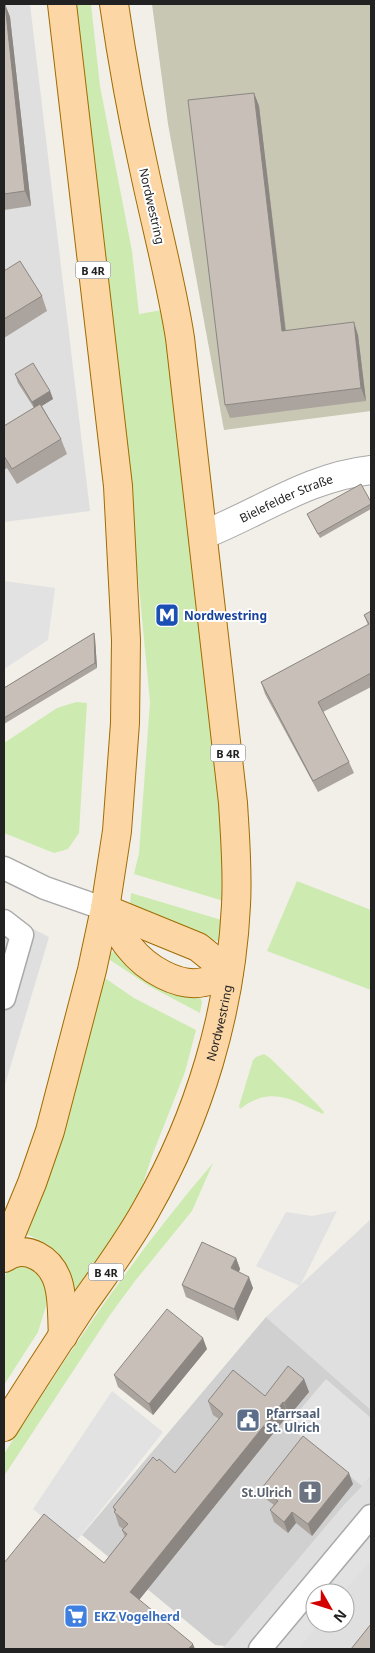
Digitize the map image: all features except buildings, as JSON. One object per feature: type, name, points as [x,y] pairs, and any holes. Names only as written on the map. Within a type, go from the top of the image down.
[{"type":"main road","name":"B 4R","points":[[4,1251],[50,1131],[76,1036],[105,909],[118,822],[124,750],[126,640],[123,562],[115,463],[62,4]]},
{"type":"main road","name":"Nordwestring","points":[[4,1427],[62,1336],[139,1222],[175,1155],[191,1117],[211,1056],[229,972],[237,888],[233,803],[176,311],[144,169],[114,4]]},
{"type":"main road","points":[[105,909],[198,947],[229,972],[205,982],[191,983],[164,975],[128,947],[105,909]]},
{"type":"main road","points":[[4,1258],[13,1252],[24,1251],[43,1259],[51,1266],[59,1282],[62,1336]]},
{"type":"street","name":"Bielefelder Straße","points":[[203,535],[254,513],[316,482],[339,475],[371,470]]},
{"type":"street","points":[[4,868],[45,888],[105,909]]},
{"type":"street","points":[[4,921],[22,935],[4,998]]},
{"type":"street","points":[[260,1649],[371,1516]]},
{"type":"shaded area","points":[[4,4],[30,4],[90,511],[4,522]]},
{"type":"shaded area","points":[[152,4],[371,4],[371,411],[224,430],[168,124]]},
{"type":"shaded area","points":[[4,581],[55,588],[48,640],[4,669]]},
{"type":"shaded area","points":[[4,914],[49,937],[4,1088]]},
{"type":"shaded area","points":[[337,1211],[300,1286],[256,1266],[286,1212],[312,1216]]},
{"type":"shaded area","points":[[371,1219],[371,1410],[266,1317]]},
{"type":"shaded area","points":[[266,1317],[371,1410],[371,1477],[344,1505],[225,1646],[215,1645],[82,1535]]},
{"type":"shaded area","points":[[326,1379],[371,1418],[371,1476],[362,1486],[287,1425]]},
{"type":"shaded area","points":[[112,1391],[163,1432],[75,1543],[33,1509]]},
{"type":"shaded area","points":[[371,1477],[371,1649],[221,1649],[344,1505]]},
{"type":"shaded area","points":[[371,1532],[371,1561],[351,1583],[327,1583]]},
{"type":"shaded area","points":[[305,1610],[305,1633],[311,1633],[299,1649],[274,1649]]},
{"type":"green space","points":[[73,4],[91,4],[100,86],[132,251],[139,314],[162,310],[175,382],[219,775],[227,902],[134,874],[139,853],[150,702],[128,471]]},
{"type":"green space","points":[[76,702],[87,703],[79,833],[68,849],[54,853],[4,833],[4,743],[57,708]]},
{"type":"green space","points":[[297,881],[371,910],[371,990],[267,951]]},
{"type":"green space","points":[[131,893],[225,921],[220,940],[216,941],[135,908],[130,905]]},
{"type":"green space","points":[[115,952],[171,985],[201,999],[200,1013],[149,986],[107,958],[110,953]]},
{"type":"green space","points":[[102,976],[134,998],[196,1030],[185,1072],[152,1156],[137,1202],[67,1308],[71,1284],[66,1263],[48,1245],[23,1233]]},
{"type":"green space","points":[[264,1054],[317,1104],[324,1112],[323,1114],[291,1100],[272,1096],[251,1102],[240,1109],[239,1106],[253,1060]]},
{"type":"green space","points":[[213,1163],[192,1211],[110,1315],[4,1476],[4,1454],[53,1378],[129,1269]]},
{"type":"green space","points":[[19,1265],[28,1265],[42,1275],[47,1292],[46,1306],[38,1332],[4,1385],[4,1278],[11,1268]]},
{"type":"place","name":"Nordwestring","points":[[167,615]]},
{"type":"place","name":"Pfarrsaal St. Ulrich","points":[[248,1420]]},
{"type":"place","name":"St.Ulrich","points":[[310,1492]]},
{"type":"place","name":"EKZ Vogelherd","points":[[76,1616]]}]
